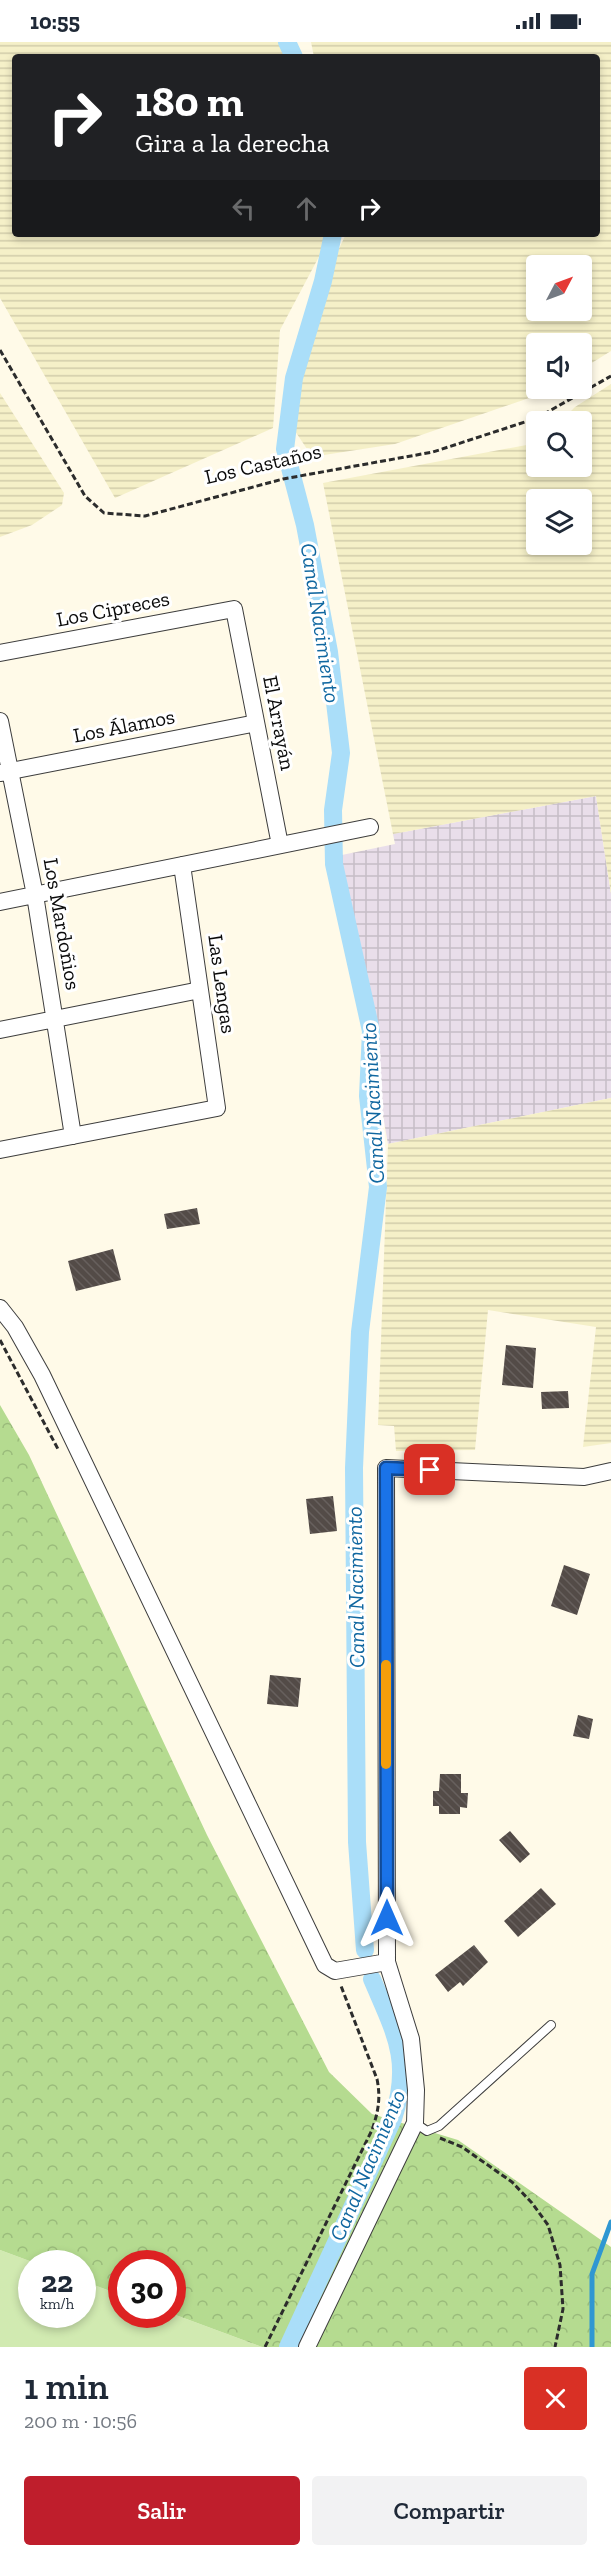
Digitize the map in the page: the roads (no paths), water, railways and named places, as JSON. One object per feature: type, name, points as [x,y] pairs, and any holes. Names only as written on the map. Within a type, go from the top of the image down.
[{"type":"street","name":"Los Cipreces","points":[[0,653],[234,609]]},
{"type":"street","name":"El Arrayán","points":[[234,609],[280,845]]},
{"type":"street","name":"Los Mardoñios","points":[[0,721],[5,772],[35,895],[73,1136]]},
{"type":"street","name":"Los Álamos","points":[[5,772],[256,723]]},
{"type":"street","points":[[0,902],[370,827]]},
{"type":"street","name":"Las Lengas","points":[[73,1136],[217,1108],[182,865]]},
{"type":"street","points":[[0,1030],[200,990]]},
{"type":"street","points":[[0,1150],[73,1136]]},
{"type":"street","points":[[0,1308],[15,1327],[42,1375],[325,1965],[335,1971],[387,1962]]},
{"type":"street","points":[[307,2347],[421,2127],[411,2039],[387,1962],[386,1468],[584,1477],[611,1471]]},
{"type":"lane","points":[[421,2127],[439,2126],[551,2025]]},
{"type":"waterway","name":"Canal Nacimiento","points":[[287,42],[293,54]]},
{"type":"waterway","name":"Canal Nacimiento","points":[[332,237],[323,281],[294,378],[285,449],[305,525],[329,652],[341,753],[333,810],[334,864],[371,1031],[368,1096],[378,1187],[360,1332],[354,1468],[357,1842],[365,1950]]},
{"type":"waterway","name":"Canal Nacimiento","points":[[288,2347],[393,2119],[398,2098],[401,2080],[398,2047],[388,2015],[372,1979]]},
{"type":"waterway","points":[[592,2347],[592,2274],[611,2222]]}]
